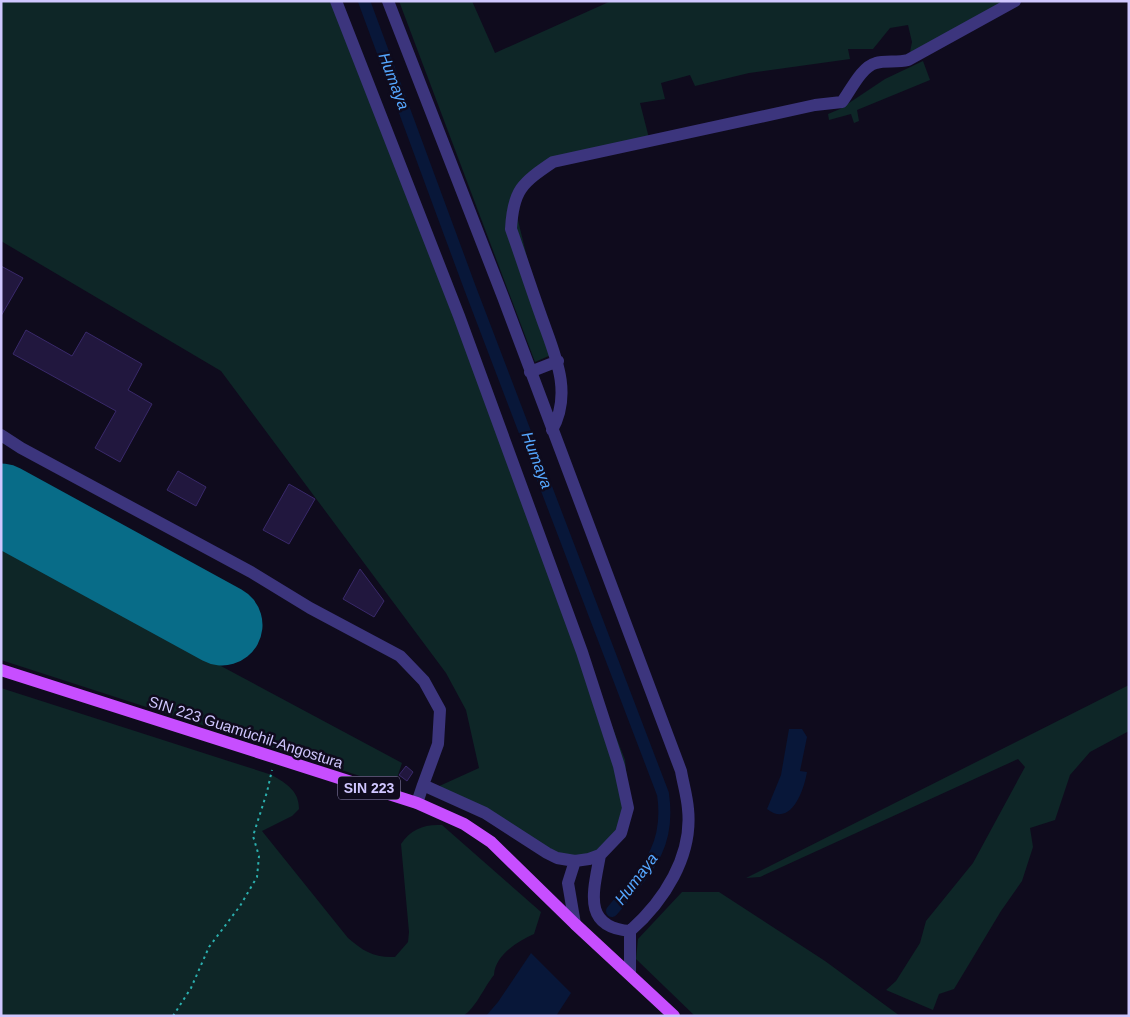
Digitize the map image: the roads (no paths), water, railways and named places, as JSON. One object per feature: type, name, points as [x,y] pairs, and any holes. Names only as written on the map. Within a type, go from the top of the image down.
[{"type":"main road","name":"SIN 223 Guamúchil-Angostura","points":[[1,670],[417,804],[464,824],[491,842],[574,924],[674,1016]]},
{"type":"street","points":[[336,1],[459,316],[582,652],[619,766],[627,797],[627,817],[621,833],[600,855],[589,859],[575,860],[557,858],[486,813],[423,785]]},
{"type":"street","points":[[388,1],[668,732],[680,771],[688,810],[687,837],[680,862],[668,887],[648,915],[630,931],[630,974]]},
{"type":"street","points":[[552,430],[559,412],[562,394],[558,361],[512,229],[512,207],[518,190],[529,178],[553,162],[816,105],[842,102],[865,70],[877,62],[897,63],[908,60],[1015,1]]},
{"type":"street","points":[[530,372],[558,361]]},
{"type":"street","points":[[1,435],[20,448],[251,572],[310,608],[400,656],[424,681],[440,710],[438,744],[417,804]]},
{"type":"street","points":[[600,855],[594,893],[594,907],[598,918],[609,927],[630,931]]},
{"type":"street","points":[[574,924],[568,883],[575,860]]},
{"type":"water","points":[[789,729],[802,729],[807,737],[800,771],[807,772],[803,788],[795,804],[783,814],[775,814],[767,809],[781,775]]},
{"type":"water","points":[[531,953],[571,993],[556,1016],[486,1016],[498,1002]]},
{"type":"waterway","name":"Humaya","points":[[364,1],[470,288],[663,794],[663,830],[659,845],[645,871],[612,911]]}]
